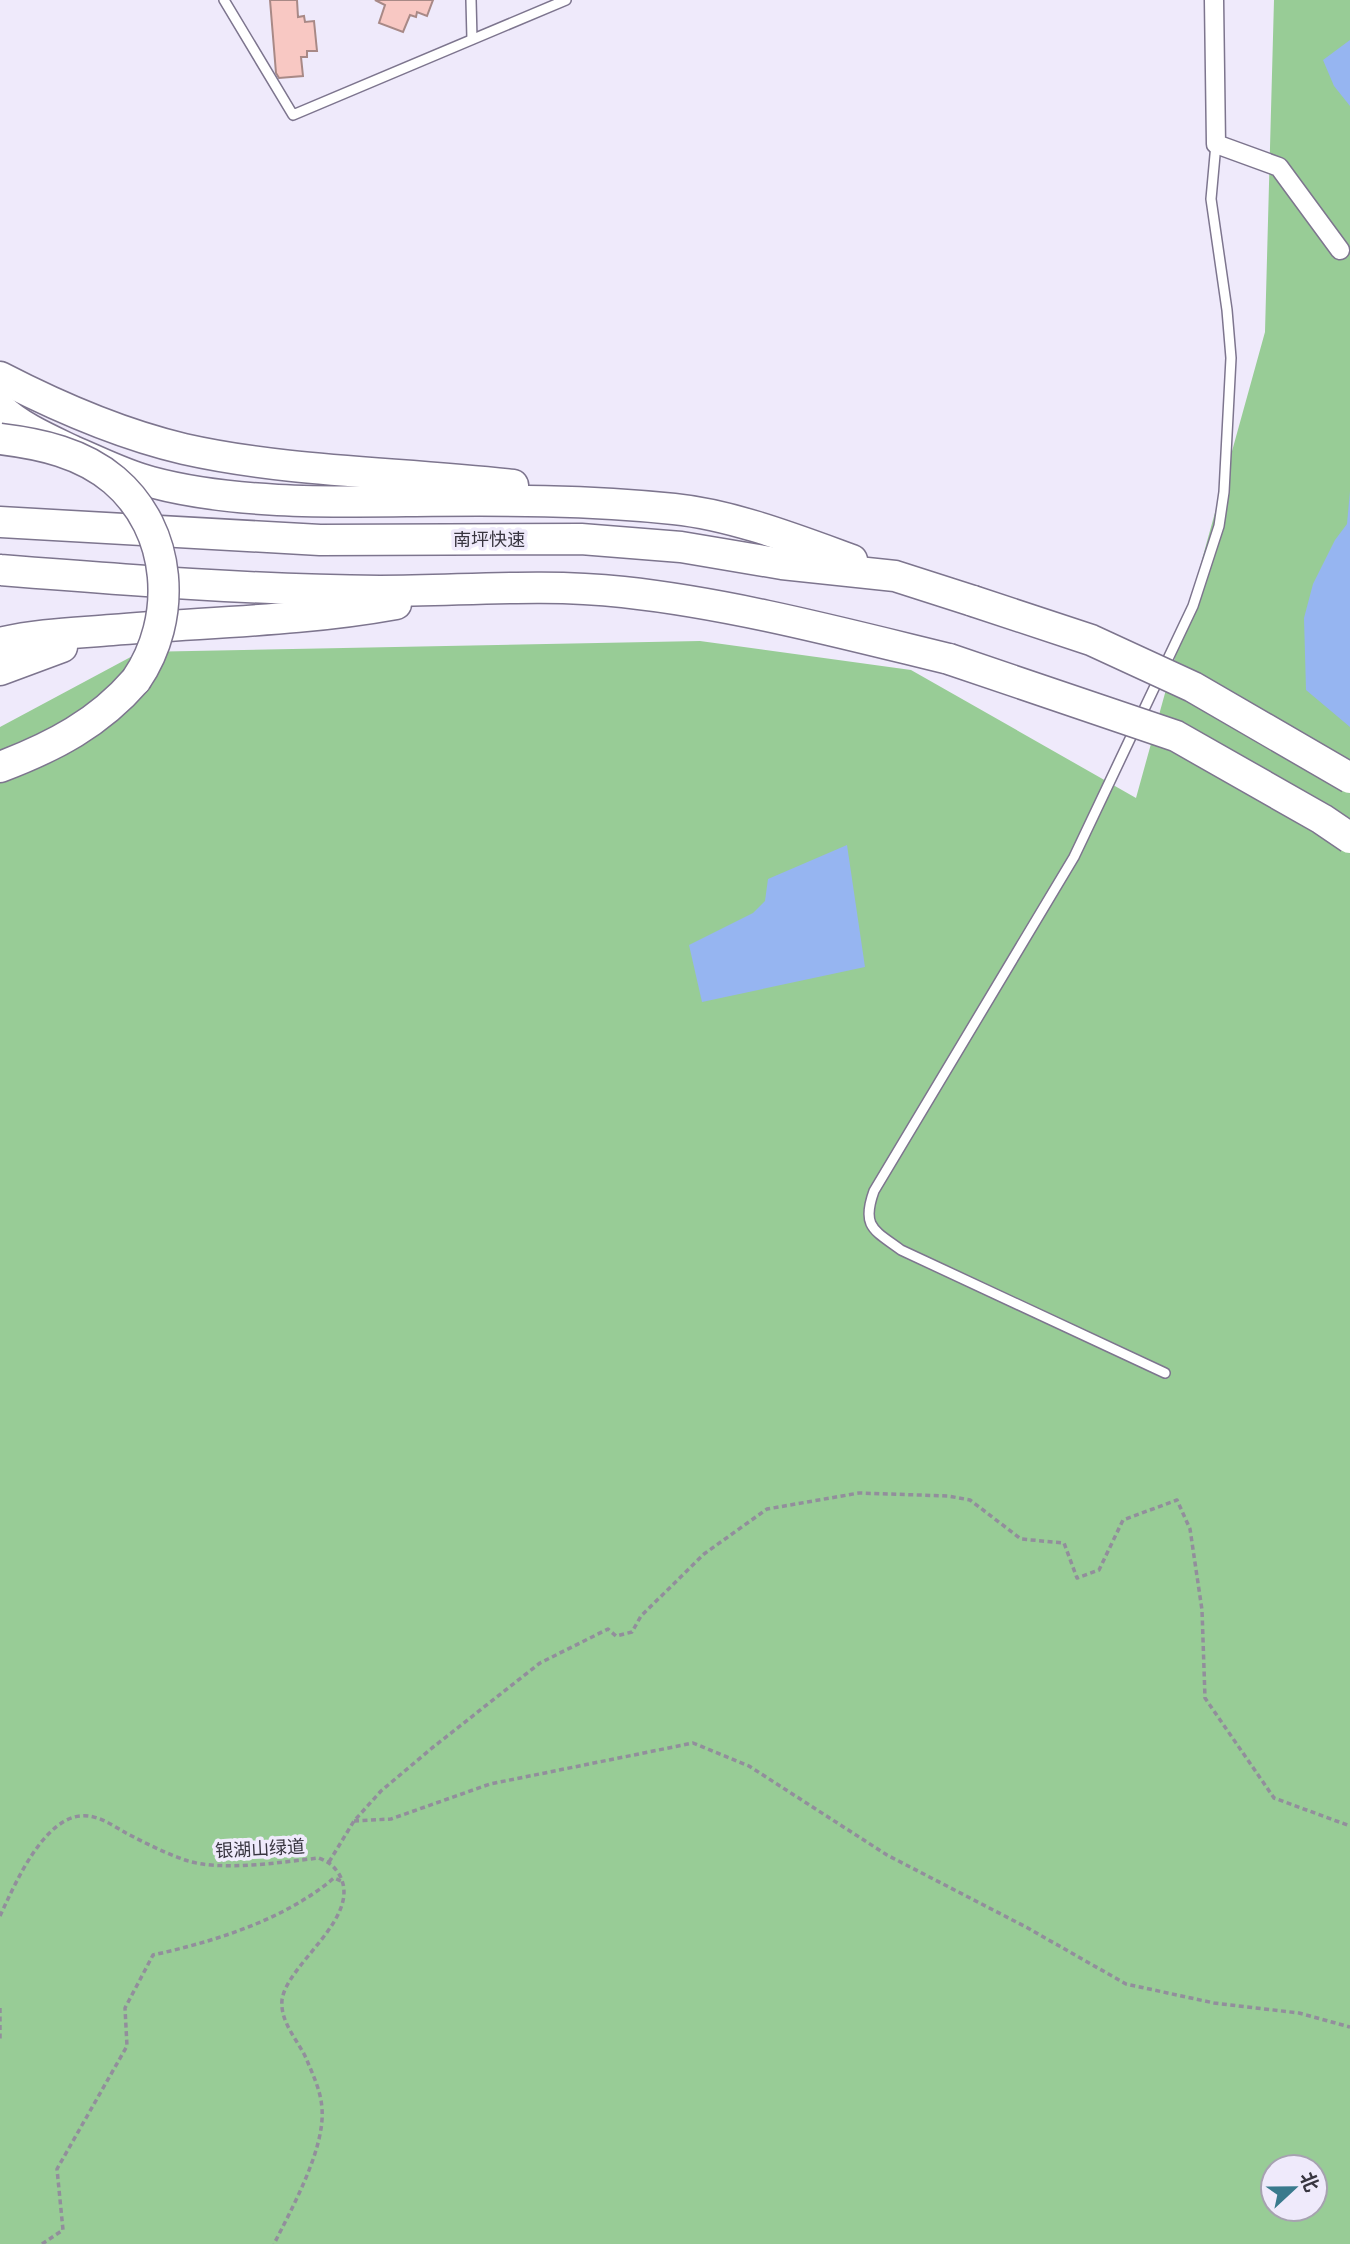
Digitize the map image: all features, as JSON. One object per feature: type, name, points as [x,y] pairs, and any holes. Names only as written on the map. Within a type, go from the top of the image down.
[{"type":"highway","points":[[7,391],[182,448],[247,460],[526,486],[610,503]]},
{"type":"highway","points":[[7,391],[24,426],[126,474],[154,483],[218,494],[328,502],[499,500],[610,503],[678,509],[731,520],[895,576]]},
{"type":"highway","points":[[0,439],[52,449],[76,457],[114,480],[144,516],[161,557],[164,579],[162,620],[150,660],[120,699],[79,732],[54,746],[0,767]]},
{"type":"highway","name":"南坪快速","points":[[0,522],[320,540],[580,539],[681,547],[782,564],[895,576],[1091,640],[1194,687],[1350,778]]},
{"type":"highway","points":[[0,570],[196,585],[378,591],[562,589],[622,592],[809,625],[949,659],[1176,736],[1350,838]]},
{"type":"highway","points":[[0,643],[51,635],[357,611],[468,590]]},
{"type":"highway","points":[[0,670],[37,655],[122,629]]},
{"type":"street","points":[[1214,0],[1216,144],[1279,167],[1340,250]]},
{"type":"lane","points":[[224,0],[293,115],[566,0]]},
{"type":"lane","points":[[471,0],[472,39]]},
{"type":"lane","points":[[1164,1373],[901,1250],[876,1231],[869,1219],[868,1208],[874,1191],[1074,857],[1192,606],[1219,526],[1224,492],[1231,358],[1211,199],[1216,144]]},
{"type":"path","points":[[329,1862],[355,1821],[381,1791],[540,1663],[608,1629],[616,1636],[632,1632],[641,1616],[704,1554],[767,1509],[859,1493],[948,1496],[970,1500],[1021,1539],[1064,1543],[1077,1578],[1099,1570],[1123,1520],[1177,1500],[1190,1530],[1202,1610],[1205,1698],[1274,1798],[1350,1826]]},
{"type":"path","points":[[355,1821],[391,1819],[490,1784],[693,1743],[749,1766],[887,1856],[1026,1927],[1126,1984],[1213,2003],[1299,2012],[1350,2027]]},
{"type":"path","name":"银湖山绿道","points":[[0,1916],[22,1870],[48,1835],[64,1820],[78,1814],[97,1818],[186,1860],[210,1865],[319,1858],[329,1862],[344,1882]]},
{"type":"path","points":[[42,2244],[63,2230],[57,2169],[127,2046],[125,2008],[153,1955],[201,1944],[256,1924],[321,1889],[334,1878],[344,1882],[337,1916],[315,1950],[289,1981],[282,1998],[288,2029],[312,2073],[320,2093],[323,2112],[317,2146],[307,2174],[274,2244]]},
{"type":"path","points":[[0,2008],[0,2039]]},
{"type":"green space","points":[[1274,0],[1350,0],[1350,2244],[0,2244],[0,727],[140,652],[700,641],[911,670],[1136,798],[1265,332]]},
{"type":"water","points":[[1350,40],[1350,106],[1334,86],[1323,60]]},
{"type":"water","points":[[1350,491],[1350,727],[1306,690],[1304,618],[1313,584],[1335,540],[1347,524]]},
{"type":"water","points":[[847,845],[865,967],[702,1002],[689,945],[753,913],[765,901],[768,879]]},
{"type":"building","points":[[270,0],[297,0],[298,17],[304,16],[305,22],[314,21],[317,51],[307,51],[307,57],[301,57],[303,76],[279,78],[276,73]]},
{"type":"building","points":[[375,0],[433,0],[427,16],[417,12],[416,17],[410,15],[403,32],[379,23],[385,5]]}]
